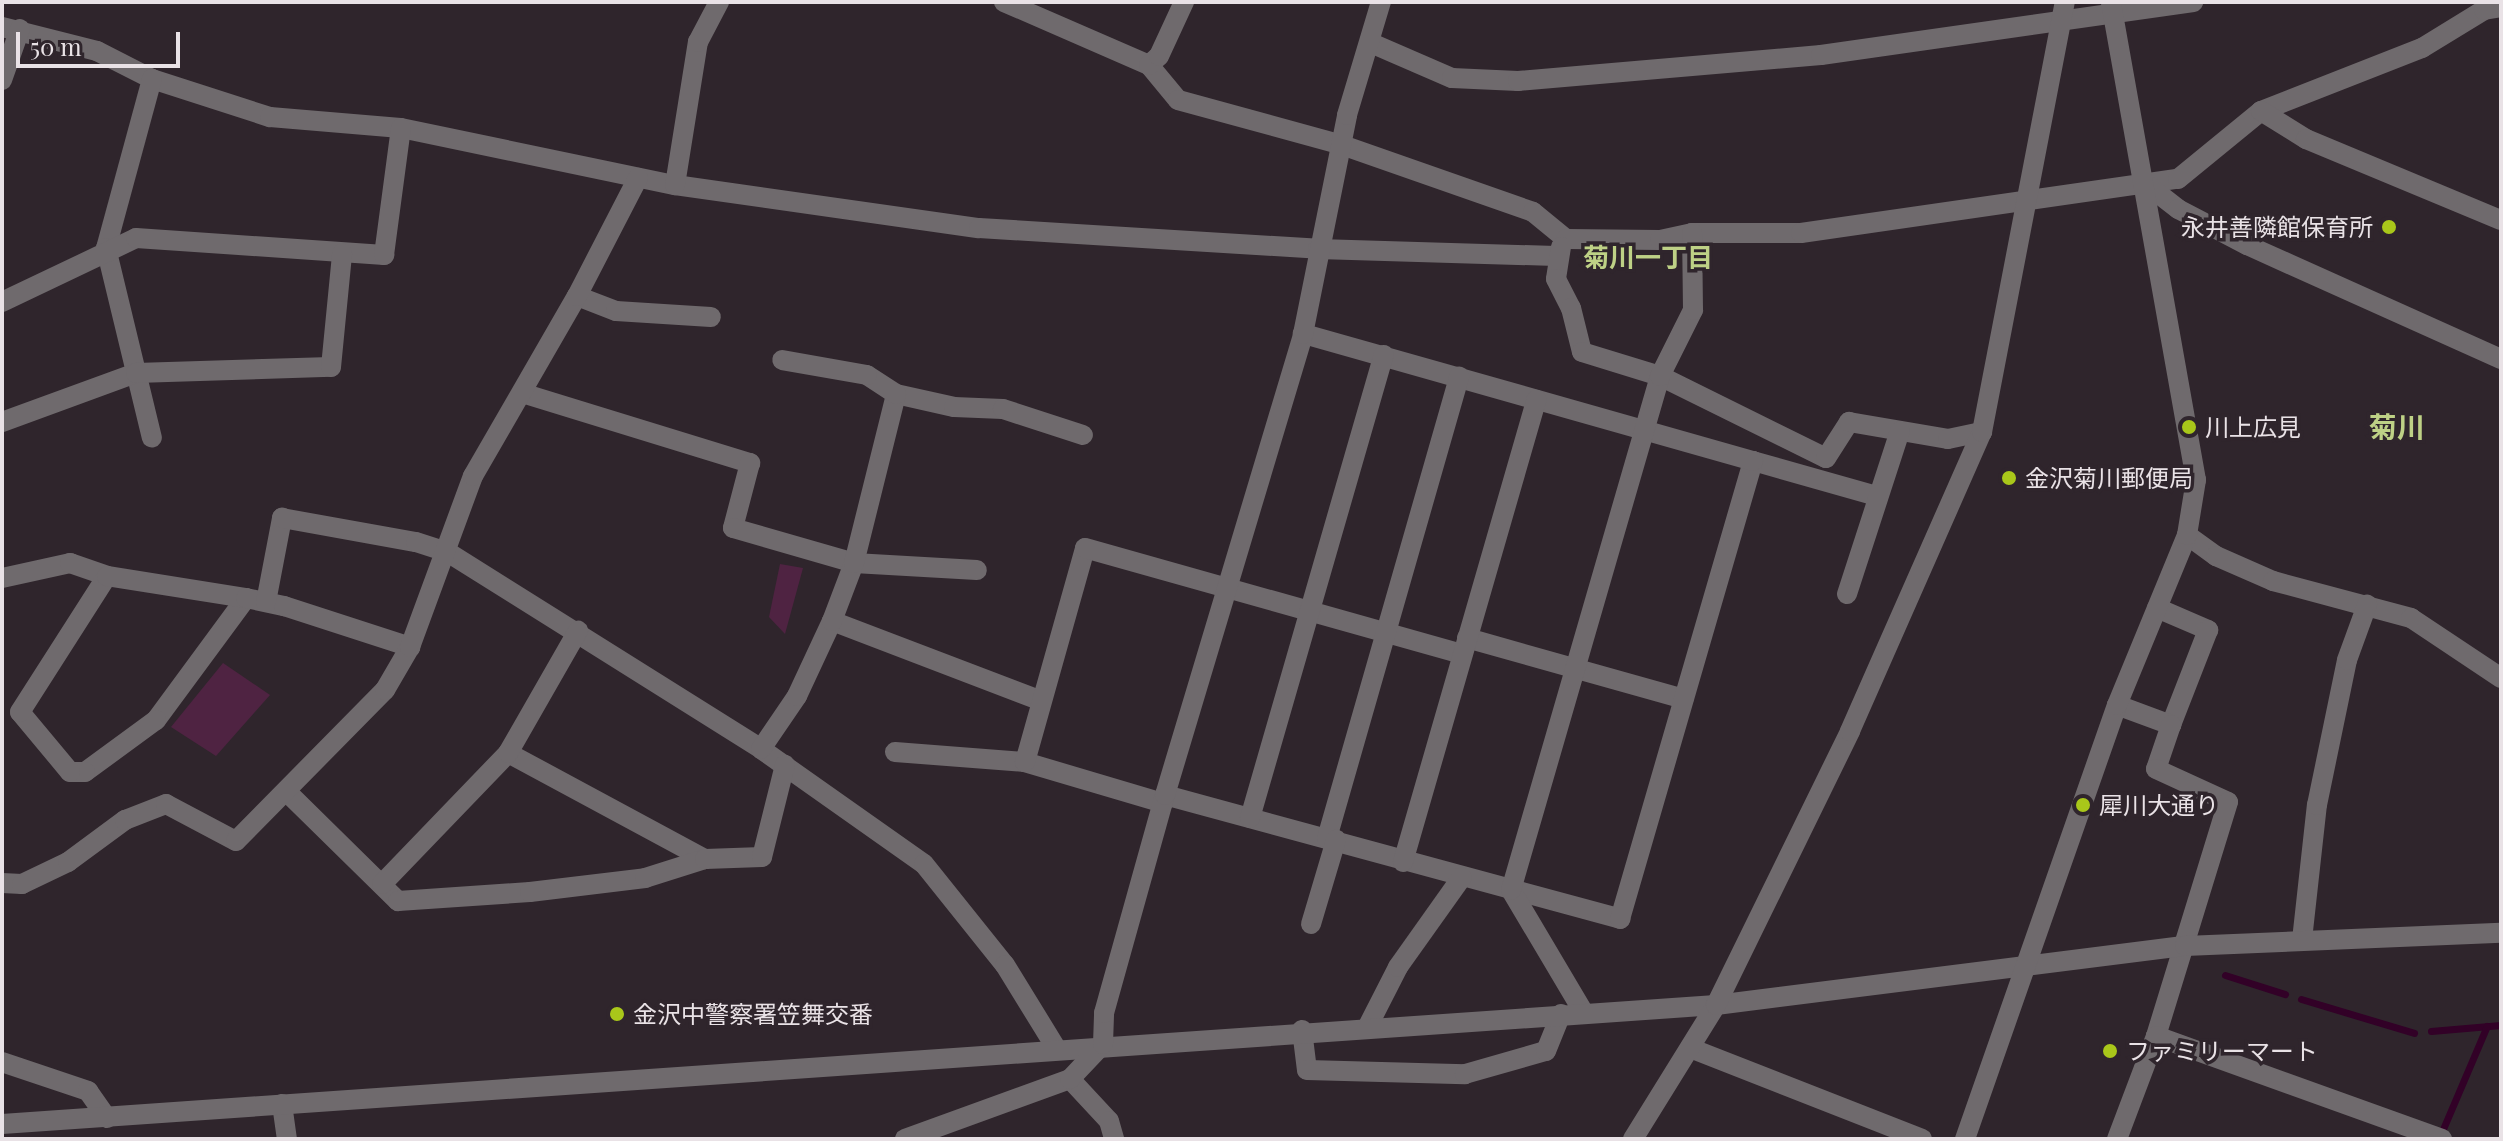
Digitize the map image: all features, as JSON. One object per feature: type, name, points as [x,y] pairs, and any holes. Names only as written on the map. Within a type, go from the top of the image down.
[{"type":"street","points":[[675,185],[698,42],[719,2]]},
{"type":"street","points":[[1004,2],[1149,65],[1178,100],[1342,145],[1533,212],[1561,247],[1556,279],[1571,308],[1582,352],[1660,376],[1826,458],[1849,422],[1948,439],[1982,432]]},
{"type":"street","points":[[1149,65],[1159,56],[1184,2]]},
{"type":"street","points":[[905,1139],[1070,1079],[1103,1044],[1104,1013],[1164,799],[1303,334],[1318,249],[1342,145],[1381,2]]},
{"type":"street","points":[[1371,43],[1452,78],[1518,81],[1821,55],[2063,11],[2193,2]]},
{"type":"street","points":[[2,80],[11,28],[97,51],[152,79],[270,117],[401,128],[675,185],[979,228],[1318,249],[1561,247],[1660,240],[1692,233],[1801,233],[2178,179],[2261,111],[2422,48],[2489,6]]},
{"type":"street","points":[[1965,1139],[2117,705],[2187,535],[2196,480],[2148,227],[2146,184],[2112,9]]},
{"type":"street","points":[[1633,1139],[1716,1005],[1850,731],[1982,432],[2063,11]]},
{"type":"street","points":[[152,79],[106,248],[152,438]]},
{"type":"street","points":[[2261,111],[2306,139],[2501,220]]},
{"type":"street","points":[[2,302],[87,264],[106,248],[136,238],[384,255],[401,128]]},
{"type":"street","points":[[2,883],[22,884],[68,862],[125,820],[166,804],[236,841],[385,690],[410,647],[449,553],[473,476],[577,296],[638,178]]},
{"type":"street","points":[[2146,184],[2178,209],[2247,245],[2501,359]]},
{"type":"street","points":[[1584,1013],[1511,890],[1660,376],[1693,310],[1692,233]]},
{"type":"street","points":[[2,422],[136,373],[331,367],[342,254]]},
{"type":"street","points":[[577,296],[616,311],[711,317]]},
{"type":"street","points":[[1303,334],[1645,428],[1877,496]]},
{"type":"street","points":[[1250,818],[1384,355]]},
{"type":"street","points":[[782,360],[867,375],[896,394],[954,407],[1003,409],[1083,435]]},
{"type":"street","points":[[1311,924],[1385,631],[1459,377]]},
{"type":"street","points":[[522,393],[750,463],[733,528],[854,563],[977,570]]},
{"type":"street","points":[[761,749],[797,696],[832,621],[854,563],[896,394]]},
{"type":"street","points":[[1403,862],[1536,400]]},
{"type":"street","points":[[1847,594],[1900,431]]},
{"type":"street","points":[[895,752],[1025,762],[1331,839],[1403,862],[1620,919],[1753,461]]},
{"type":"street","points":[[107,576],[20,712],[70,772],[85,772],[156,720],[256,600],[282,518],[449,553],[578,631],[761,749],[924,864],[1005,965],[1056,1048]]},
{"type":"street","points":[[2187,535],[2216,556],[2273,581],[2411,618],[2501,678]]},
{"type":"street","points":[[1025,762],[1039,700],[1085,548],[1385,631],[1578,666],[1684,699]]},
{"type":"street","points":[[7,574],[70,563],[107,576],[256,600],[410,647]]},
{"type":"street","points":[[2302,940],[2317,805],[2347,660],[2367,605]]},
{"type":"street","points":[[2117,1139],[2156,1036],[2228,802],[2156,769],[2208,630],[2157,608]]},
{"type":"street","points":[[832,621],[1039,700]]},
{"type":"street","points":[[382,884],[508,753],[578,631]]},
{"type":"street","points":[[2117,705],[2171,725]]},
{"type":"street","points":[[508,753],[705,859]]},
{"type":"street","points":[[287,792],[398,901],[530,892],[645,878],[705,859],[762,857],[785,765]]},
{"type":"street","points":[[1368,1026],[1398,967],[1462,877]]},
{"type":"street","points":[[2,1124],[1302,1030],[1716,1005],[2185,946],[2501,933]]},
{"type":"street","points":[[1302,1030],[1307,1070],[1465,1074],[1546,1051],[1561,1014]]},
{"type":"street","points":[[2156,1036],[2442,1139]]},
{"type":"street","points":[[1690,1048],[1922,1139]]},
{"type":"street","points":[[2,1062],[88,1091],[107,1118]]},
{"type":"street","points":[[1070,1079],[1109,1121],[1114,1139]]},
{"type":"street","points":[[282,1104],[287,1139]]},
{"type":"shaded area","points":[[780,564],[803,568],[785,634],[769,617]]},
{"type":"shaded area","points":[[223,663],[270,695],[216,756],[171,727]]},
{"type":"waterway","points":[[2225,975],[2285,994]]},
{"type":"waterway","points":[[2301,999],[2414,1033]]},
{"type":"waterway","points":[[2431,1031],[2501,1025]]},
{"type":"waterway","points":[[2443,1129],[2487,1026]]},
{"type":"place","name":"永井善隣館保育所","points":[[2389,227]]},
{"type":"place","name":"川上広見","points":[[2189,427]]},
{"type":"place","name":"金沢菊川郵便局","points":[[2009,478]]},
{"type":"place","name":"犀川大通り","points":[[2083,805]]},
{"type":"place","name":"金沢中警察署笠舞交番","points":[[617,1014]]},
{"type":"place","name":"ファミリーマート","points":[[2110,1051]]},
{"type":"district","name":"菊川一丁目","points":[[1648,257]]},
{"type":"district","name":"菊川","points":[[2397,426]]}]
